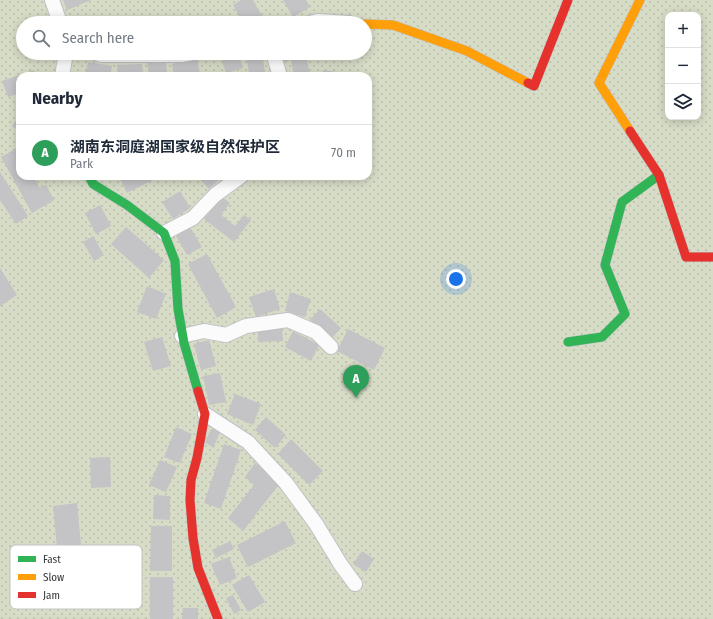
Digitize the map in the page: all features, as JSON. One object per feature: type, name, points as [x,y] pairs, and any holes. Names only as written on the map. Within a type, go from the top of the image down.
[{"type":"street","points":[[52,0],[58,16]]},
{"type":"street","points":[[372,24],[393,25],[467,51],[534,86],[568,0]]},
{"type":"street","points":[[640,0],[599,83],[659,175],[686,257],[713,257]]},
{"type":"street","points":[[63,72],[65,60]]},
{"type":"street","points":[[275,60],[279,72]]},
{"type":"street","points":[[568,342],[602,338],[625,314],[605,266],[622,202],[659,175]]},
{"type":"street","points":[[90,180],[93,184],[127,205],[164,233],[175,261],[178,309],[182,336],[205,414],[197,458],[191,480],[190,500],[193,538],[198,568],[218,619]]},
{"type":"street","points":[[164,233],[193,218],[215,195],[236,180]]},
{"type":"street","points":[[182,336],[204,331],[226,335],[246,326],[288,320],[316,332],[331,347]]},
{"type":"street","points":[[205,414],[248,442],[286,483],[316,524],[341,565],[355,584]]},
{"type":"green space","points":[[0,0],[713,0],[713,619],[0,619]]},
{"type":"building","points":[[63,0],[91,0],[67,10]]},
{"type":"building","points":[[241,0],[253,0],[262,16],[239,16],[233,5]]},
{"type":"building","points":[[283,0],[306,0],[310,7],[292,16]]},
{"type":"building","points":[[166,60],[167,72],[148,72],[147,62]]},
{"type":"building","points":[[189,60],[197,60],[200,72],[173,72],[172,64]]},
{"type":"building","points":[[222,60],[240,60],[243,68],[226,72]]},
{"type":"building","points":[[247,60],[263,60],[265,72],[249,72]]},
{"type":"building","points":[[291,60],[307,60],[309,72],[293,72]]},
{"type":"building","points":[[88,62],[112,66],[111,72],[86,72]]},
{"type":"building","points":[[142,64],[143,72],[118,72],[117,65]]},
{"type":"building","points":[[323,70],[336,72],[323,72]]},
{"type":"building","points":[[16,76],[16,94],[8,97],[2,81]]},
{"type":"building","points":[[16,120],[16,129],[12,126]]},
{"type":"building","points":[[16,149],[16,180],[35,180],[40,188],[46,185],[54,200],[32,213],[1,157]]},
{"type":"building","points":[[0,172],[28,216],[16,224],[0,200]]},
{"type":"building","points":[[121,180],[153,180],[127,193]]},
{"type":"building","points":[[201,180],[219,180],[209,189]]},
{"type":"building","points":[[180,191],[190,208],[173,219],[162,202]]},
{"type":"building","points":[[222,197],[230,203],[221,215],[235,226],[244,215],[251,220],[234,242],[204,219]]},
{"type":"building","points":[[100,205],[111,226],[96,234],[85,213]]},
{"type":"building","points":[[126,227],[164,260],[149,278],[111,244]]},
{"type":"building","points":[[190,227],[202,247],[187,255],[176,236]]},
{"type":"building","points":[[93,236],[104,255],[94,261],[83,242]]},
{"type":"building","points":[[207,254],[236,307],[217,318],[188,264]]},
{"type":"building","points":[[0,268],[17,295],[0,306]]},
{"type":"building","points":[[147,286],[166,294],[156,319],[137,312]]},
{"type":"building","points":[[274,289],[280,309],[256,317],[249,297]]},
{"type":"building","points":[[290,292],[311,299],[305,317],[285,311]]},
{"type":"building","points":[[320,309],[341,328],[331,339],[310,320]]},
{"type":"building","points":[[258,329],[282,329],[283,341],[258,342]]},
{"type":"building","points":[[348,329],[385,348],[374,370],[337,351]]},
{"type":"building","points":[[293,331],[319,345],[311,361],[285,347]]},
{"type":"building","points":[[162,337],[171,366],[153,371],[144,342]]},
{"type":"building","points":[[209,340],[216,366],[201,370],[194,344]]},
{"type":"building","points":[[220,373],[226,402],[209,405],[203,376]]},
{"type":"building","points":[[235,394],[261,404],[253,425],[227,414]]},
{"type":"building","points":[[266,417],[286,435],[275,448],[255,430]]},
{"type":"building","points":[[176,427],[192,434],[180,463],[164,457]]},
{"type":"building","points":[[211,429],[220,432],[213,448],[205,442]]},
{"type":"building","points":[[291,439],[323,471],[309,485],[278,454]]},
{"type":"building","points":[[224,444],[241,450],[221,509],[204,503]]},
{"type":"building","points":[[110,457],[111,487],[91,488],[90,458]]},
{"type":"building","points":[[160,460],[177,467],[166,492],[149,485]]},
{"type":"building","points":[[255,463],[280,483],[243,531],[228,518],[254,485],[245,477]]},
{"type":"building","points":[[154,495],[170,496],[170,520],[153,519]]},
{"type":"building","points":[[77,503],[81,545],[57,545],[53,506]]},
{"type":"building","points":[[285,521],[296,543],[248,567],[237,545]]},
{"type":"building","points":[[151,526],[172,526],[172,571],[150,571]]},
{"type":"building","points":[[230,541],[234,549],[216,558],[212,550]]},
{"type":"building","points":[[362,551],[374,559],[366,572],[353,564]]},
{"type":"building","points":[[229,557],[237,578],[220,585],[211,564]]},
{"type":"building","points":[[249,575],[265,602],[248,612],[232,585]]},
{"type":"building","points":[[150,577],[173,577],[173,619],[150,619]]},
{"type":"building","points":[[233,595],[241,610],[234,614],[226,598]]},
{"type":"building","points":[[183,608],[198,608],[198,619],[182,619]]},
{"type":"traffic: fast","points":[[568,342],[602,337],[625,314],[605,265],[622,202],[659,175]]},
{"type":"traffic: fast","points":[[91,180],[93,184],[127,205],[164,233],[175,261],[178,309],[184,343],[198,391]]},
{"type":"traffic: slow","points":[[630,131],[599,83],[640,0]]},
{"type":"traffic: slow","points":[[372,24],[393,25],[467,51],[528,83]]},
{"type":"traffic: jam","points":[[528,83],[534,86],[568,0]]},
{"type":"traffic: jam","points":[[630,131],[659,175],[686,257],[713,257]]},
{"type":"traffic: jam","points":[[198,391],[205,414],[197,458],[191,480],[190,500],[193,538],[198,568],[218,619]]},
{"type":"place","name":"湖南东洞庭湖国家级自然保护区","points":[[356,398]]}]
